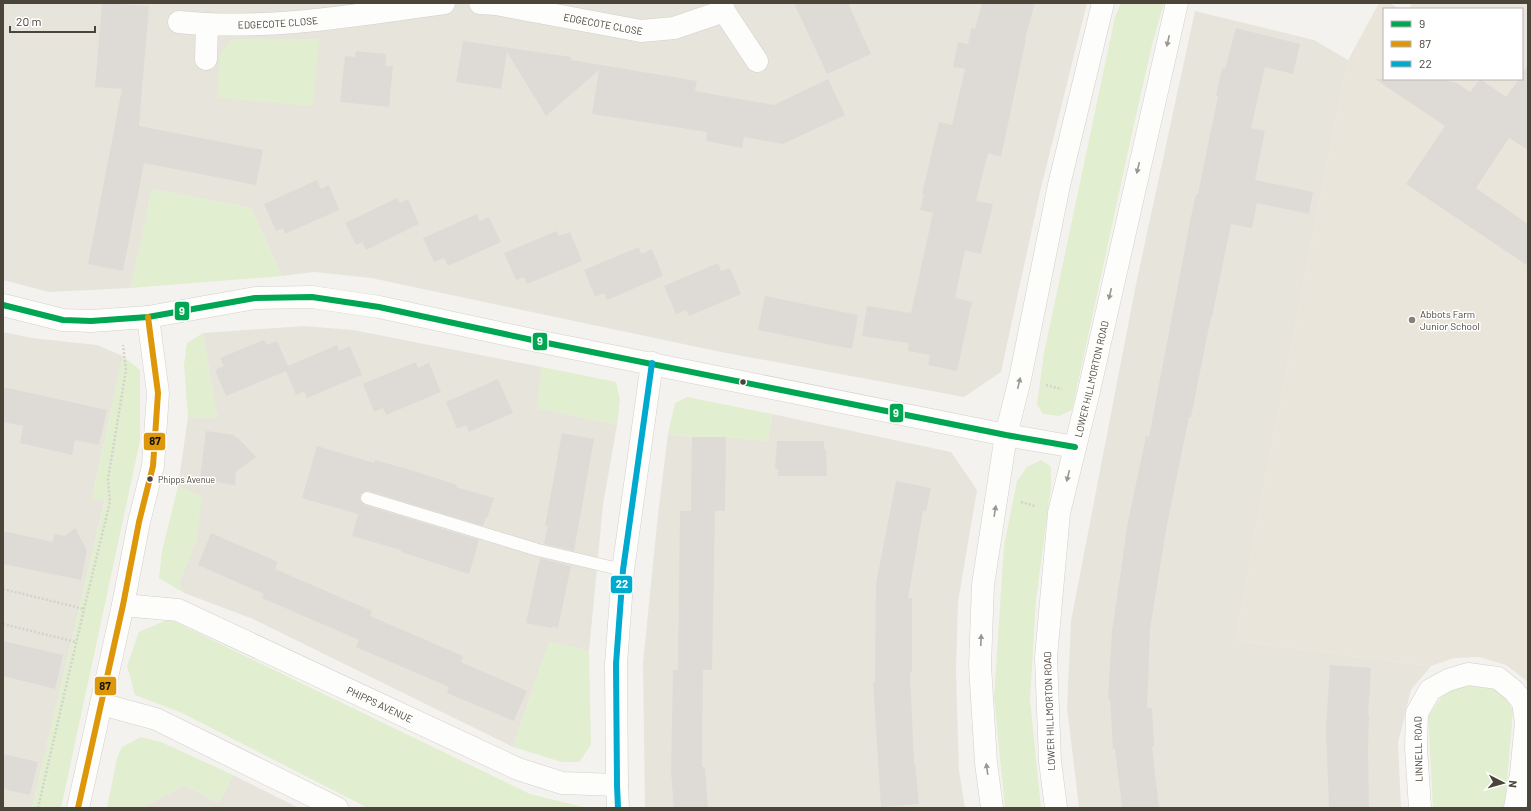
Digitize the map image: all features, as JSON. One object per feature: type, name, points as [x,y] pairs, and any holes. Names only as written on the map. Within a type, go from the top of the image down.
[{"type":"street","name":"EDGECOTE CLOSE","points":[[179,22],[207,25],[310,22],[444,3]]},
{"type":"street","name":"EDGECOTE CLOSE","points":[[480,3],[496,4],[641,31],[674,28],[723,7],[757,62]]},
{"type":"street","points":[[992,808],[986,763],[980,665],[983,585],[1006,435],[1020,379],[1059,185],[1103,3]]},
{"type":"street","name":"LOWER HILLMORTON ROAD","points":[[1056,808],[1050,761],[1046,657],[1059,513],[1088,395],[1177,3]]},
{"type":"street","points":[[206,59],[207,25]]},
{"type":"street","points":[[3,305],[63,320],[91,321],[148,317],[255,298],[312,298],[379,306],[537,341],[1006,435],[1075,447]]},
{"type":"street","points":[[78,808],[123,605],[139,522],[153,466],[158,393],[148,317]]},
{"type":"street","points":[[618,808],[616,664],[623,570],[652,363]]},
{"type":"street","name":"PHIPPS AVENUE","points":[[123,605],[178,610],[518,768],[562,782],[617,785]]},
{"type":"street","name":"LINNELL ROAD","points":[[1420,808],[1416,748],[1417,713],[1430,690],[1448,680],[1468,674],[1498,678],[1523,702],[1526,722],[1521,774],[1515,808]]},
{"type":"street","points":[[101,704],[156,718],[337,808]]},
{"type":"lane","points":[[367,498],[538,550],[623,570]]},
{"type":"path","points":[[38,808],[110,502],[108,479],[126,370],[121,318]]},
{"type":"path","points":[[1020,379],[1088,395]]},
{"type":"path","points":[[997,495],[1059,513]]},
{"type":"path","points":[[3,589],[84,609]]},
{"type":"path","points":[[3,624],[76,642]]},
{"type":"shaded area","points":[[3,3],[1087,3],[1040,192],[1001,372],[964,397],[721,352],[371,278],[314,272],[282,276],[251,208],[152,189],[131,288],[49,292],[3,280]]},
{"type":"shaded area","name":"Abbots Farm Junior School","points":[[1379,3],[1390,3],[1398,8],[1383,8],[1383,80],[1523,80],[1523,8],[1410,8],[1412,3],[1528,3],[1528,682],[1506,665],[1479,657],[1454,658],[1431,666],[1236,641],[1262,495],[1348,60]]},
{"type":"shaded area","points":[[1195,11],[1314,40],[1348,60],[1262,495],[1236,641],[1431,666],[1411,690],[1398,743],[1401,808],[1079,808],[1067,707],[1071,621],[1136,284]]},
{"type":"shaded area","points":[[304,326],[353,330],[542,367],[538,408],[617,425],[603,505],[589,651],[549,642],[513,747],[253,619],[184,593],[179,584],[197,538],[178,486],[188,417],[217,418],[203,333]]},
{"type":"shaded area","points":[[3,332],[32,338],[97,345],[123,356],[92,498],[105,499],[32,808],[3,808]]},
{"type":"shaded area","points":[[772,414],[951,452],[977,490],[958,602],[956,671],[959,770],[965,808],[645,808],[643,663],[658,514],[668,434],[692,437],[726,437],[768,441]]},
{"type":"shaded area","points":[[233,775],[299,808],[143,808],[184,785],[219,803]]},
{"type":"green space","points":[[1121,3],[1164,3],[1152,45],[1072,410],[1059,416],[1043,414],[1037,405],[1044,353],[1115,17]]},
{"type":"green space","points":[[232,39],[319,39],[313,106],[217,98],[220,54]]},
{"type":"green space","points":[[152,189],[251,208],[282,276],[131,288]]},
{"type":"green space","points":[[203,333],[217,418],[188,417],[184,365],[187,343]]},
{"type":"green space","points":[[123,356],[140,370],[140,441],[61,808],[32,808],[105,500],[92,499]]},
{"type":"green space","points":[[542,367],[616,382],[620,400],[617,425],[537,408]]},
{"type":"green space","points":[[687,397],[772,414],[768,441],[726,437],[692,437],[668,434],[675,403]]},
{"type":"green space","points":[[1041,460],[1051,467],[1051,487],[1036,600],[1030,699],[1041,808],[1005,808],[994,697],[1004,546],[1017,481],[1027,467]]},
{"type":"green space","points":[[178,486],[202,496],[197,538],[179,584],[184,593],[159,578],[162,551]]},
{"type":"green space","points":[[169,619],[530,794],[587,808],[368,808],[182,713],[135,695],[127,666],[139,632]]},
{"type":"green space","points":[[549,642],[589,651],[591,745],[579,762],[562,762],[513,747]]},
{"type":"green space","points":[[1472,684],[1491,685],[1503,693],[1513,710],[1505,808],[1433,808],[1428,716],[1445,692]]},
{"type":"green space","points":[[141,737],[161,742],[233,775],[219,803],[184,785],[143,808],[107,808],[117,758],[122,747]]},
{"type":"building","points":[[102,3],[149,6],[139,126],[263,150],[256,185],[144,163],[123,271],[88,264],[122,89],[95,87]]},
{"type":"building","points":[[794,3],[848,3],[871,54],[827,74]]},
{"type":"building","points":[[982,3],[1035,3],[1025,39],[1001,157],[988,153],[976,201],[993,204],[981,254],[965,250],[955,298],[972,302],[957,371],[928,365],[930,355],[908,351],[909,343],[862,336],[867,306],[911,313],[933,213],[920,210],[924,194],[922,194],[939,122],[952,125],[965,69],[953,67],[958,42],[968,44],[971,28],[975,29]]},
{"type":"building","points":[[1236,28],[1300,44],[1293,74],[1265,67],[1251,128],[1265,131],[1255,180],[1313,192],[1309,214],[1257,203],[1252,228],[1231,224],[1166,530],[1150,629],[1147,708],[1152,708],[1154,746],[1152,747],[1159,808],[1122,808],[1115,749],[1113,749],[1110,699],[1108,699],[1112,631],[1128,522],[1146,436],[1149,437],[1191,217],[1196,194],[1198,194],[1218,96],[1216,95],[1222,68],[1225,69]]},
{"type":"building","points":[[463,41],[571,57],[571,60],[697,81],[695,91],[774,105],[828,79],[845,115],[783,144],[744,137],[742,148],[706,141],[707,132],[592,114],[599,70],[546,116],[507,52],[501,89],[456,82]]},
{"type":"building","points":[[356,51],[386,54],[385,66],[393,66],[389,107],[340,102],[345,56],[355,57]]},
{"type":"building","points":[[1528,65],[1528,150],[1509,138],[1476,188],[1528,224],[1528,266],[1406,184],[1445,126],[1375,79],[1445,80],[1457,83],[1470,92],[1479,80],[1481,80],[1506,97],[1518,80],[1523,80],[1523,72]]},
{"type":"building","points":[[317,180],[321,189],[329,185],[339,210],[285,234],[283,228],[276,231],[264,204]]},
{"type":"building","points":[[397,198],[400,203],[408,199],[419,224],[366,250],[362,242],[356,245],[345,223]]},
{"type":"building","points":[[477,214],[480,221],[489,217],[501,242],[448,266],[444,258],[434,262],[423,238]]},
{"type":"building","points":[[557,231],[559,236],[570,232],[582,261],[527,284],[524,277],[516,280],[504,253]]},
{"type":"building","points":[[639,247],[641,254],[652,249],[663,276],[607,300],[604,293],[595,297],[584,270]]},
{"type":"building","points":[[718,263],[721,271],[730,268],[741,294],[689,316],[686,310],[676,314],[664,286]]},
{"type":"building","points":[[765,296],[858,315],[852,349],[758,330]]},
{"type":"building","points":[[264,340],[267,345],[277,341],[288,366],[337,345],[339,351],[350,346],[362,375],[307,398],[304,391],[296,395],[286,371],[226,396],[215,370],[224,366],[220,358]]},
{"type":"building","points":[[416,362],[418,368],[429,363],[441,392],[386,415],[383,408],[374,412],[363,384]]},
{"type":"building","points":[[498,379],[513,413],[469,432],[466,425],[457,429],[446,402]]},
{"type":"building","points":[[3,387],[107,410],[99,445],[75,440],[72,455],[20,443],[23,426],[3,422]]},
{"type":"building","points":[[206,431],[235,435],[234,437],[238,438],[256,457],[236,472],[235,485],[200,479]]},
{"type":"building","points":[[562,433],[594,439],[574,551],[544,544],[548,526],[545,526]]},
{"type":"building","points":[[692,437],[726,437],[725,511],[715,511],[712,670],[703,670],[702,767],[705,767],[708,808],[674,808],[671,772],[673,670],[678,670],[680,511],[691,511]]},
{"type":"building","points":[[777,441],[824,441],[824,449],[826,449],[827,476],[778,476],[778,469],[775,469]]},
{"type":"building","points":[[317,446],[374,463],[375,460],[417,472],[457,485],[456,487],[494,498],[483,526],[369,491],[365,491],[360,495],[360,500],[365,505],[479,540],[469,574],[401,552],[401,550],[352,536],[358,514],[302,498]]},
{"type":"building","points":[[896,481],[931,488],[926,511],[923,511],[908,598],[912,598],[912,673],[910,672],[914,764],[919,804],[881,807],[873,682],[875,682],[876,584]]},
{"type":"building","points":[[75,528],[87,550],[81,580],[3,564],[3,531],[53,542],[54,534],[65,536]]},
{"type":"building","points":[[211,533],[278,562],[275,569],[372,611],[370,616],[463,656],[461,662],[527,691],[514,721],[447,693],[449,687],[356,647],[359,640],[262,598],[264,594],[198,565]]},
{"type":"building","points":[[540,558],[571,566],[558,628],[526,623]]},
{"type":"building","points":[[3,641],[63,655],[55,689],[3,676]]},
{"type":"building","points":[[1330,665],[1371,668],[1368,715],[1369,808],[1329,808],[1326,728]]},
{"type":"building","points":[[3,754],[38,762],[30,795],[3,789]]},
{"type":"transit line","name":"9","points":[[3,305],[63,320],[91,321],[148,317],[255,298],[312,297],[379,307],[537,341],[1006,435],[1075,447]]},
{"type":"transit line","name":"87","points":[[78,808],[123,605],[139,522],[153,466],[158,393],[148,317]]},
{"type":"transit line","name":"22","points":[[618,808],[616,664],[623,570],[652,363]]},
{"type":"place","name":"Abbots Farm Junior School","points":[[1412,320]]},
{"type":"place","name":"Phipps Avenue","points":[[150,479]]}]
